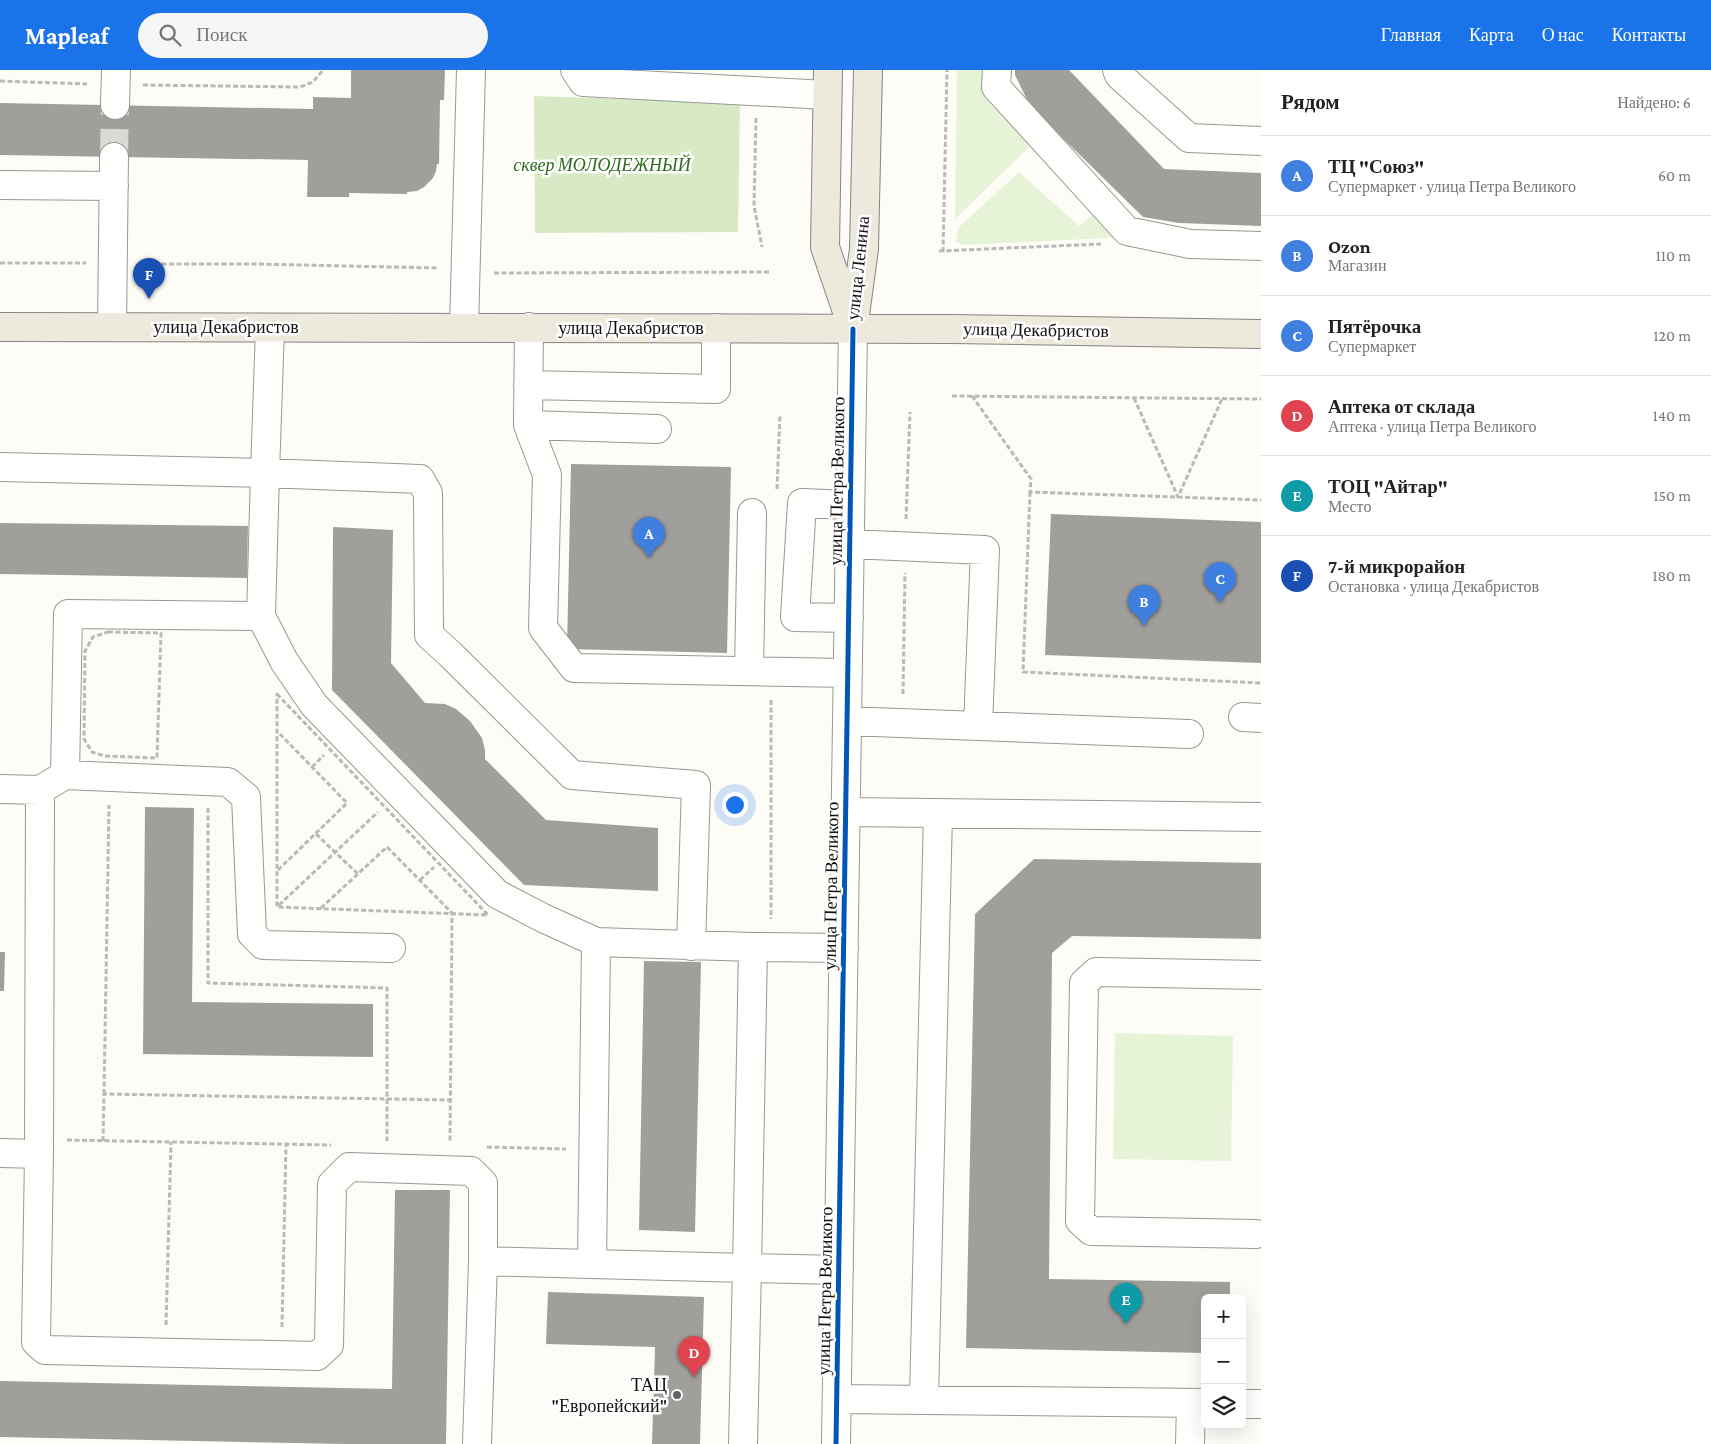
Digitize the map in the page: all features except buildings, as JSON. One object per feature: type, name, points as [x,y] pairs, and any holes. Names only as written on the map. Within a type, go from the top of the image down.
[{"type":"main road","name":"улица Ленина","points":[[853,329],[864,249],[868,70]]},
{"type":"main road","name":"улица Ленина","points":[[828,82],[825,247],[853,329]]},
{"type":"main road","name":"улица Декабристов","points":[[0,327],[716,328],[1261,334]]},
{"type":"street","points":[[464,328],[467,273],[471,70]]},
{"type":"street","points":[[575,70],[583,82],[757,91],[828,82]]},
{"type":"street","points":[[997,70],[996,87],[1127,231],[1190,244],[1261,246]]},
{"type":"street","points":[[1117,70],[1120,75],[1189,138],[1261,141]]},
{"type":"street","points":[[112,328],[114,157]]},
{"type":"street","points":[[0,185],[114,186]]},
{"type":"street","points":[[529,327],[528,425],[547,475],[543,628],[574,668],[848,673]]},
{"type":"street","points":[[270,328],[261,616],[284,661],[314,704],[497,894],[543,918],[596,942],[691,946],[844,948]]},
{"type":"street","points":[[528,385],[716,389],[716,328]]},
{"type":"street","name":"улица Петра Великого","points":[[836,1444],[853,329]]},
{"type":"street","points":[[528,425],[657,429]]},
{"type":"street","points":[[0,467],[265,473],[420,479],[428,492],[429,635],[572,774],[696,785],[691,946]]},
{"type":"street","points":[[849,618],[794,617],[802,504],[850,505]]},
{"type":"street","points":[[749,671],[752,512]]},
{"type":"street","points":[[850,544],[985,550],[978,726]]},
{"type":"street","points":[[65,775],[68,614],[261,616]]},
{"type":"street","points":[[847,721],[1189,734]]},
{"type":"street","points":[[0,789],[40,790],[65,775],[228,782],[246,797],[252,934],[264,945],[392,948]]},
{"type":"street","points":[[40,790],[39,1146],[36,1342],[45,1350],[317,1356],[329,1345],[332,1184],[349,1167],[471,1171],[483,1183],[483,1261],[477,1444]]},
{"type":"street","points":[[846,812],[1261,817]]},
{"type":"street","points":[[924,1399],[938,813]]},
{"type":"street","points":[[592,1264],[596,942]]},
{"type":"street","points":[[744,1444],[754,947]]},
{"type":"street","points":[[1256,1234],[1091,1232],[1080,1221],[1084,983],[1096,972],[1261,975]]},
{"type":"street","points":[[0,1153],[39,1146]]},
{"type":"street","points":[[483,1261],[839,1270]]},
{"type":"street","points":[[837,1399],[1198,1403],[1190,1444]]},
{"type":"street","points":[[1246,1404],[1261,1404]]},
{"type":"path","points":[[0,81],[115,87],[300,87],[313,82],[323,70]]},
{"type":"path","points":[[947,70],[941,251],[1106,244]]},
{"type":"path","points":[[757,91],[754,206],[762,247]]},
{"type":"path","points":[[0,263],[432,267],[467,273],[771,272]]},
{"type":"path","points":[[952,396],[1261,399]]},
{"type":"path","points":[[972,396],[1032,479],[1023,672],[1261,683]]},
{"type":"path","points":[[1134,398],[1178,497]]},
{"type":"path","points":[[1178,497],[1222,399]]},
{"type":"path","points":[[902,723],[910,412]]},
{"type":"path","points":[[1030,492],[1261,500]]},
{"type":"path","points":[[108,632],[161,632],[157,758],[105,756],[92,752],[84,739],[85,651],[93,637],[108,632]]},
{"type":"path","points":[[277,907],[277,694],[488,915]]},
{"type":"path","points":[[277,731],[347,803],[277,871]]},
{"type":"path","points":[[312,767],[330,749]]},
{"type":"path","points":[[103,1141],[109,797]]},
{"type":"path","points":[[277,907],[384,806]]},
{"type":"path","points":[[316,834],[358,874]]},
{"type":"path","points":[[321,909],[387,847],[452,913],[450,1147]]},
{"type":"path","points":[[420,880],[438,863]]},
{"type":"path","points":[[277,907],[452,913],[488,915],[497,918]]},
{"type":"path","points":[[104,1094],[450,1100]]},
{"type":"path","points":[[39,1146],[103,1141],[332,1145]]},
{"type":"path","points":[[165,1353],[171,1142]]},
{"type":"path","points":[[282,1356],[286,1144]]},
{"type":"path","points":[[478,1147],[571,1149]]},
{"type":"green space","points":[[957,70],[988,70],[1000,109],[1029,147],[955,219]]},
{"type":"green space","name":"сквер МОЛОДЕЖНЫЙ","points":[[534,96],[740,103],[738,232],[535,233]]},
{"type":"green space","points":[[1019,172],[1079,226],[1096,212],[1129,237],[964,245],[956,242],[958,228]]},
{"type":"green space","points":[[1115,1033],[1233,1036],[1231,1161],[1113,1159]]},
{"type":"tunnel","points":[[114,157],[115,105]]},
{"type":"cycle path","points":[[836,1444],[853,329]]},
{"type":"place","name":"7-й микрорайон","points":[[149,299]]},
{"type":"place","name":"ТЦ \"Союз\"","points":[[649,558]]},
{"type":"place","name":"Пятёрочка","points":[[1220,603]]},
{"type":"place","name":"Ozon","points":[[1144,626]]},
{"type":"place","name":"ТОЦ \"Айтар\"","points":[[1126,1324]]},
{"type":"place","name":"Аптека от склада","points":[[694,1377]]},
{"type":"place","name":"ТАЦ \"Европейский\"","points":[[677,1395]]}]
